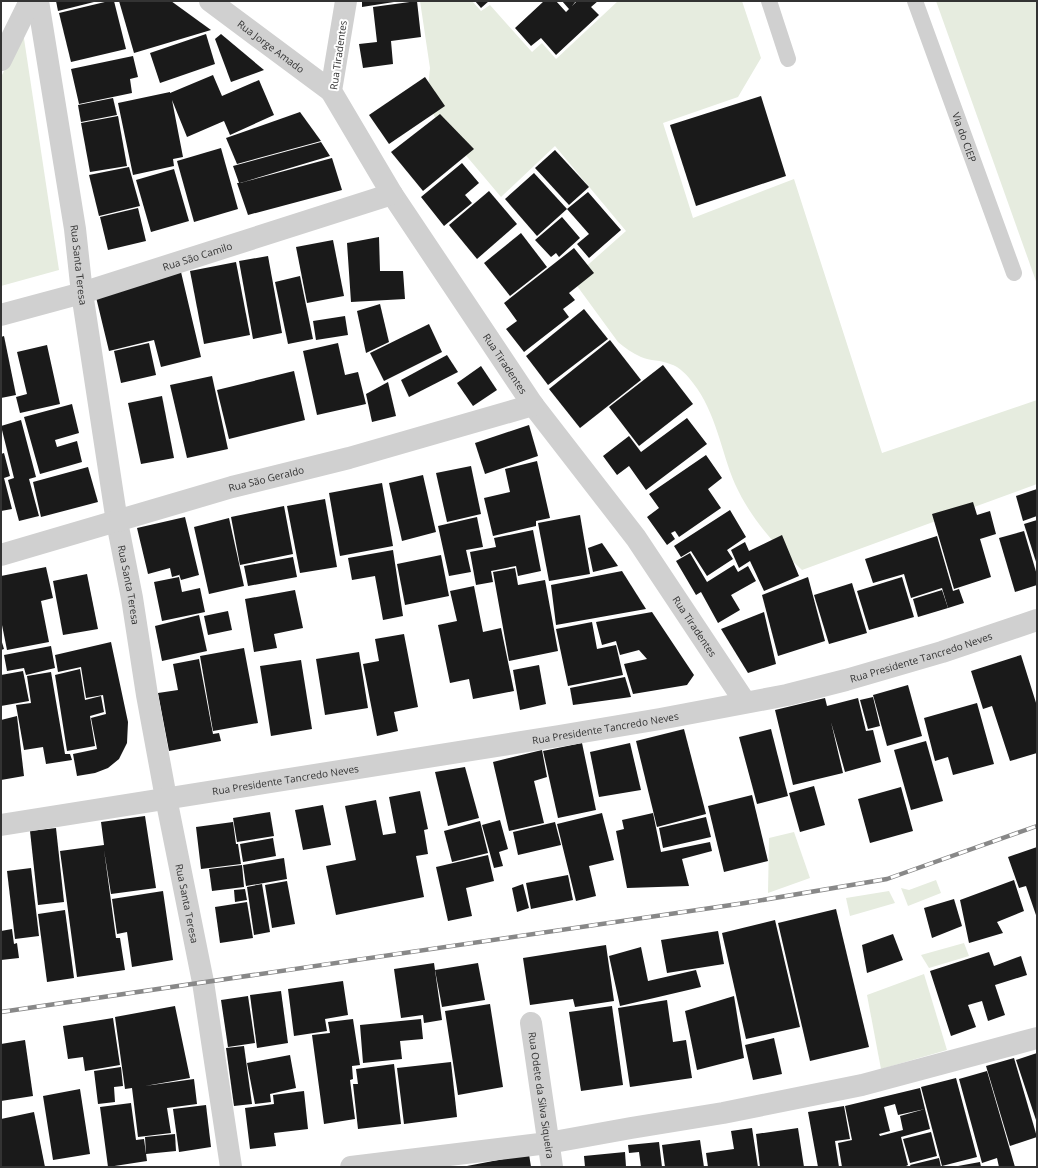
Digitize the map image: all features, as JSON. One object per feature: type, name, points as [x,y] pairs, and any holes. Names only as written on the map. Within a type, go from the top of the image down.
[{"type":"street","points":[[1,60],[30,1]]},
{"type":"street","name":"Rua Santa Teresa","points":[[38,1],[75,229],[82,293],[117,522],[132,598],[147,695],[166,798],[203,982],[231,1167]]},
{"type":"street","name":"Rua Jorge Amado","points":[[210,1],[331,91]]},
{"type":"street","name":"Rua Tiradentes","points":[[346,1],[331,91],[392,194],[533,405],[636,538],[744,702]]},
{"type":"street","name":"Rua São Camilo","points":[[1,315],[82,293],[392,194]]},
{"type":"street","name":"Rua São Geraldo","points":[[1,555],[232,487],[349,458],[533,405]]},
{"type":"street","name":"Rua Presidente Tancredo Neves","points":[[1,825],[660,719],[787,695],[846,680],[942,652],[1037,620]]},
{"type":"street","name":"Rua Odete da Silva Siqueira","points":[[531,1023],[552,1167]]},
{"type":"street","points":[[351,1167],[548,1143],[723,1113],[862,1085],[1037,1038]]},
{"type":"lane","points":[[769,1],[788,60]]},
{"type":"lane","name":"Via do CIEP","points":[[915,1],[1014,273]]},
{"type":"shaded area","points":[[420,1],[472,1],[481,11],[490,5],[532,52],[542,43],[556,59],[618,1],[742,1],[761,58],[738,97],[663,123],[693,218],[794,179],[882,453],[1037,400],[1037,484],[802,570],[782,551],[748,509],[735,484],[713,419],[701,394],[691,380],[674,365],[641,357],[618,342],[572,279],[626,231],[555,146],[501,197],[437,121],[431,110],[428,88],[430,68]]},
{"type":"shaded area","points":[[936,1],[1037,1],[1037,284]]},
{"type":"shaded area","points":[[23,32],[59,270],[1,286],[1,77]]},
{"type":"shaded area","points":[[794,832],[810,878],[768,893],[769,838]]},
{"type":"shaded area","points":[[936,880],[941,893],[908,906],[901,888],[909,890]]},
{"type":"shaded area","points":[[889,891],[895,903],[850,916],[846,898]]},
{"type":"shaded area","points":[[964,943],[969,956],[929,968],[921,955]]},
{"type":"shaded area","points":[[924,974],[947,1050],[881,1069],[867,995]]},
{"type":"building","points":[[56,1],[94,1],[94,2],[58,11]]},
{"type":"building","points":[[114,1],[126,49],[71,62],[59,13]]},
{"type":"building","points":[[119,1],[171,1],[211,30],[134,53]]},
{"type":"building","points":[[362,1],[394,1],[394,2],[362,7]]},
{"type":"building","points":[[417,1],[421,37],[391,41],[393,64],[363,68],[359,44],[377,42],[373,7]]},
{"type":"building","points":[[475,1],[489,1],[481,8]]},
{"type":"building","points":[[544,1],[556,1],[566,12],[569,9],[562,1],[576,1],[572,6],[577,1],[598,1],[591,7],[599,15],[556,55],[541,38],[531,46],[515,28]]},
{"type":"building","points":[[206,34],[215,64],[160,83],[150,53]]},
{"type":"building","points":[[221,34],[264,70],[231,82],[215,39]]},
{"type":"building","points":[[133,56],[138,77],[130,79],[132,93],[79,104],[71,69]]},
{"type":"building","points":[[213,75],[222,96],[259,80],[274,115],[230,135],[224,121],[187,137],[172,100],[183,157],[173,159],[174,166],[133,175],[118,103],[170,93]]},
{"type":"building","points":[[425,77],[445,106],[389,144],[369,115]]},
{"type":"building","points":[[761,96],[786,176],[696,206],[670,125]]},
{"type":"building","points":[[113,98],[117,115],[81,122],[78,105]]},
{"type":"building","points":[[300,112],[321,141],[237,164],[226,138]]},
{"type":"building","points":[[440,114],[474,149],[423,191],[391,152]]},
{"type":"building","points":[[118,116],[127,166],[90,172],[81,123]]},
{"type":"building","points":[[321,142],[330,156],[240,183],[332,158],[342,190],[248,215],[233,166]]},
{"type":"building","points":[[221,148],[238,209],[194,222],[177,161]]},
{"type":"building","points":[[555,150],[589,187],[569,205],[535,168]]},
{"type":"building","points":[[462,163],[479,183],[465,195],[472,203],[444,226],[421,197]]},
{"type":"building","points":[[129,167],[140,206],[99,216],[89,175]]},
{"type":"building","points":[[174,169],[189,221],[151,232],[136,180]]},
{"type":"building","points":[[534,173],[567,209],[537,236],[505,199]]},
{"type":"building","points":[[489,191],[517,224],[477,259],[449,225]]},
{"type":"building","points":[[588,192],[621,230],[589,258],[577,244],[589,234],[567,209]]},
{"type":"building","points":[[138,208],[146,241],[108,250],[100,217]]},
{"type":"building","points":[[562,217],[580,238],[559,257],[556,253],[551,257],[535,240]]},
{"type":"building","points":[[521,233],[547,267],[510,296],[484,263]]},
{"type":"building","points":[[379,237],[380,271],[403,271],[405,299],[351,302],[347,243]]},
{"type":"building","points":[[333,240],[344,296],[307,303],[296,247]]},
{"type":"building","points":[[574,248],[594,273],[569,293],[575,300],[563,309],[569,317],[524,352],[506,329],[517,321],[504,303]]},
{"type":"building","points":[[268,256],[282,333],[253,339],[239,261]]},
{"type":"building","points":[[236,262],[250,335],[204,344],[190,271]]},
{"type":"building","points":[[181,272],[201,357],[161,367],[154,340],[109,351],[95,293]]},
{"type":"building","points":[[300,276],[313,339],[288,344],[275,282]]},
{"type":"building","points":[[380,304],[389,342],[366,353],[357,311]]},
{"type":"building","points":[[584,309],[608,339],[548,385],[526,356]]},
{"type":"building","points":[[345,316],[348,335],[316,340],[313,321]]},
{"type":"building","points":[[429,324],[442,352],[384,381],[370,353]]},
{"type":"building","points":[[4,336],[16,395],[1,398],[1,337]]},
{"type":"building","points":[[610,340],[641,380],[580,428],[549,389]]},
{"type":"building","points":[[149,343],[156,375],[121,383],[114,351]]},
{"type":"building","points":[[338,343],[345,375],[358,372],[366,404],[317,415],[303,351]]},
{"type":"building","points":[[47,345],[60,404],[20,413],[16,397],[27,394],[17,352]]},
{"type":"building","points":[[447,355],[458,372],[409,397],[401,380]]},
{"type":"building","points":[[663,365],[693,404],[639,446],[609,407]]},
{"type":"building","points":[[481,366],[497,390],[473,406],[457,383]]},
{"type":"building","points":[[294,371],[305,420],[229,439],[217,390]]},
{"type":"building","points":[[212,376],[228,449],[187,458],[170,385]]},
{"type":"building","points":[[388,382],[396,416],[372,422],[366,394]]},
{"type":"building","points":[[162,396],[174,458],[141,464],[128,403]]},
{"type":"building","points":[[72,404],[79,433],[55,440],[57,447],[77,441],[82,462],[40,474],[24,417]]},
{"type":"building","points":[[687,418],[707,444],[646,490],[629,466],[617,475],[603,456],[629,436],[641,452]]},
{"type":"building","points":[[21,420],[36,477],[29,479],[39,516],[19,521],[8,480],[14,478],[1,426]]},
{"type":"building","points":[[529,425],[538,456],[485,474],[475,443]]},
{"type":"building","points":[[4,453],[10,476],[4,478],[12,509],[1,511],[1,454]]},
{"type":"building","points":[[706,455],[722,478],[708,489],[721,508],[679,537],[675,531],[671,533],[675,539],[667,545],[647,517],[659,508],[649,494]]},
{"type":"building","points":[[537,461],[550,518],[536,521],[536,526],[493,536],[484,498],[510,492],[505,469]]},
{"type":"building","points":[[471,466],[481,514],[447,522],[436,473]]},
{"type":"building","points":[[88,467],[98,502],[41,517],[33,482]]},
{"type":"building","points":[[423,475],[436,532],[402,541],[389,483]]},
{"type":"building","points":[[382,483],[393,546],[340,556],[329,493]]},
{"type":"building","points":[[1037,489],[1037,516],[1023,521],[1016,496]]},
{"type":"building","points":[[325,499],[337,567],[300,573],[287,506]]},
{"type":"building","points":[[973,502],[977,515],[990,511],[996,534],[980,539],[991,577],[954,589],[932,514]]},
{"type":"building","points":[[284,506],[293,554],[240,565],[231,517]]},
{"type":"building","points":[[730,510],[746,537],[727,550],[733,559],[707,576],[691,551],[681,557],[674,546]]},
{"type":"building","points":[[580,515],[590,574],[549,581],[538,523]]},
{"type":"building","points":[[185,517],[199,575],[181,580],[179,574],[172,577],[170,568],[148,574],[137,528]]},
{"type":"building","points":[[477,517],[483,547],[466,550],[471,572],[449,576],[438,526]]},
{"type":"building","points":[[229,518],[244,586],[209,594],[194,527]]},
{"type":"building","points":[[1037,520],[1037,565],[1024,524]]},
{"type":"building","points":[[533,530],[541,571],[518,576],[516,566],[491,571],[493,582],[476,585],[470,552],[496,547],[494,538]]},
{"type":"building","points":[[1024,531],[1037,575],[1037,585],[1015,592],[999,538]]},
{"type":"building","points":[[782,535],[799,576],[764,591],[750,561],[739,568],[731,550],[745,542],[749,551]]},
{"type":"building","points":[[937,536],[953,591],[959,589],[964,603],[948,608],[942,588],[911,598],[904,574],[873,583],[865,559]]},
{"type":"building","points":[[602,543],[618,566],[593,572],[588,548]]},
{"type":"building","points":[[393,550],[403,616],[383,620],[375,576],[352,580],[348,558]]},
{"type":"building","points":[[690,553],[707,582],[734,565],[738,572],[748,566],[756,581],[731,595],[740,610],[718,623],[701,592],[696,595],[676,561]]},
{"type":"building","points":[[441,555],[449,596],[405,605],[397,564]]},
{"type":"building","points":[[293,557],[297,577],[248,586],[244,566]]},
{"type":"building","points":[[46,567],[53,598],[41,601],[49,642],[7,650],[1,620],[1,576]]},
{"type":"building","points":[[515,568],[518,585],[545,580],[558,651],[509,661],[493,572]]},
{"type":"building","points":[[622,571],[646,609],[556,625],[551,585]]},
{"type":"building","points":[[87,574],[98,629],[63,635],[53,581]]},
{"type":"building","points":[[179,577],[182,592],[200,588],[205,612],[162,621],[154,582]]},
{"type":"building","points":[[808,577],[825,641],[778,656],[762,595]]},
{"type":"building","points":[[902,577],[914,617],[869,630],[857,591]]},
{"type":"building","points":[[852,583],[867,633],[829,644],[814,595]]},
{"type":"building","points":[[474,586],[483,632],[501,628],[514,691],[473,699],[469,679],[450,683],[438,625],[457,621],[450,591]]},
{"type":"building","points":[[295,590],[303,628],[274,634],[277,648],[254,652],[245,599]]},
{"type":"building","points":[[942,590],[948,608],[918,617],[913,599]]},
{"type":"building","points":[[228,611],[232,630],[208,635],[204,616]]},
{"type":"building","points":[[652,612],[694,675],[687,685],[633,694],[624,664],[647,659],[639,650],[620,655],[616,641],[602,645],[596,622]]},
{"type":"building","points":[[764,612],[776,664],[748,673],[721,629]]},
{"type":"building","points":[[199,615],[207,651],[162,661],[155,626]]},
{"type":"building","points":[[592,622],[597,649],[616,645],[623,675],[568,686],[556,629]]},
{"type":"building","points":[[404,634],[418,707],[394,712],[398,731],[377,736],[363,664],[379,661],[375,639]]},
{"type":"building","points":[[1,639],[4,649],[1,650]]},
{"type":"building","points":[[111,642],[128,722],[127,743],[119,759],[108,768],[95,773],[77,776],[73,754],[97,749],[91,718],[106,714],[103,695],[86,698],[81,667],[58,672],[55,655]]},
{"type":"building","points":[[51,646],[55,668],[26,675],[24,668],[7,671],[4,655]]},
{"type":"building","points":[[244,648],[258,723],[213,731],[200,656]]},
{"type":"building","points":[[359,652],[368,708],[325,715],[316,659]]},
{"type":"building","points":[[1021,655],[1037,706],[1037,753],[1010,761],[992,706],[983,709],[971,671]]},
{"type":"building","points":[[199,659],[213,734],[219,733],[221,741],[169,751],[158,693],[178,690],[173,664]]},
{"type":"building","points":[[301,660],[312,729],[271,736],[260,666]]},
{"type":"building","points":[[539,665],[546,704],[520,710],[513,670]]},
{"type":"building","points":[[80,669],[85,700],[101,696],[104,712],[90,716],[95,746],[67,751],[55,675]]},
{"type":"building","points":[[23,671],[29,701],[1,706],[1,675]]},
{"type":"building","points":[[51,672],[65,754],[70,754],[72,760],[46,764],[43,747],[24,750],[16,705],[31,703],[27,676]]},
{"type":"building","points":[[625,677],[631,697],[573,705],[570,688]]},
{"type":"building","points":[[908,685],[922,736],[887,746],[873,695]]},
{"type":"building","points":[[873,697],[880,726],[868,729],[860,700]]},
{"type":"building","points":[[825,698],[827,706],[858,698],[866,731],[873,730],[881,762],[845,772],[831,722],[843,773],[793,785],[775,710]]},
{"type":"building","points":[[977,703],[994,764],[953,775],[948,757],[935,761],[924,718]]},
{"type":"building","points":[[17,716],[24,776],[1,780],[1,720]]},
{"type":"building","points":[[684,729],[706,814],[657,827],[636,741]]},
{"type":"building","points":[[771,729],[788,796],[757,804],[739,737]]},
{"type":"building","points":[[926,741],[943,801],[911,810],[894,750]]},
{"type":"building","points":[[582,743],[596,810],[558,818],[543,751]]},
{"type":"building","points":[[630,743],[641,790],[599,797],[590,752]]},
{"type":"building","points":[[542,750],[547,777],[534,781],[544,823],[509,831],[493,762]]},
{"type":"building","points":[[465,767],[479,818],[448,826],[435,772]]},
{"type":"building","points":[[814,786],[825,825],[800,832],[789,793]]},
{"type":"building","points":[[901,787],[913,831],[870,843],[858,799]]},
{"type":"building","points":[[420,791],[428,829],[424,830],[428,854],[416,856],[424,897],[336,915],[326,866],[356,860],[345,806],[376,800],[383,835],[396,833],[389,797]]},
{"type":"building","points":[[752,795],[768,861],[724,872],[708,806]]},
{"type":"building","points":[[323,805],[331,845],[303,850],[295,810]]},
{"type":"building","points":[[270,812],[274,836],[237,842],[233,818]]},
{"type":"building","points":[[602,813],[614,860],[589,866],[596,896],[576,901],[557,824]]},
{"type":"building","points":[[653,813],[661,852],[710,842],[712,851],[682,859],[689,886],[627,888],[616,831],[624,829],[622,820]]},
{"type":"building","points":[[145,816],[156,888],[111,894],[104,850],[116,938],[120,938],[125,970],[77,977],[60,851],[104,845],[101,822]]},
{"type":"building","points":[[706,817],[711,837],[663,848],[659,828]]},
{"type":"building","points":[[500,820],[508,849],[499,852],[503,866],[494,868],[482,825]]},
{"type":"building","points":[[480,821],[488,853],[452,862],[444,831]]},
{"type":"building","points":[[233,822],[241,864],[201,869],[196,827]]},
{"type":"building","points":[[555,822],[561,845],[518,855],[513,832]]},
{"type":"building","points":[[56,828],[64,902],[38,905],[30,831]]},
{"type":"building","points":[[273,838],[276,856],[243,862],[240,844]]},
{"type":"building","points":[[1037,847],[1037,918],[1026,886],[1019,888],[1008,857]]},
{"type":"building","points":[[488,855],[494,881],[466,888],[472,916],[448,921],[436,867]]},
{"type":"building","points":[[284,858],[287,879],[246,886],[243,865]]},
{"type":"building","points":[[242,865],[244,887],[212,891],[209,869]]},
{"type":"building","points":[[31,868],[39,936],[15,939],[7,871]]},
{"type":"building","points":[[568,875],[573,900],[531,909],[526,883]]},
{"type":"building","points":[[1014,880],[1024,911],[997,922],[1003,933],[969,943],[960,900]]},
{"type":"building","points":[[287,881],[295,924],[272,928],[265,885]]},
{"type":"building","points":[[262,884],[270,932],[254,935],[247,887]]},
{"type":"building","points":[[523,884],[529,908],[517,912],[512,888]]},
{"type":"building","points":[[245,889],[247,900],[235,902],[234,890]]},
{"type":"building","points":[[163,891],[173,960],[132,967],[127,932],[117,934],[112,899]]},
{"type":"building","points":[[954,899],[962,926],[932,938],[924,908]]},
{"type":"building","points":[[247,902],[253,938],[220,943],[215,907]]},
{"type":"building","points":[[836,909],[869,1047],[810,1061],[778,923]]},
{"type":"building","points":[[65,910],[74,978],[47,982],[38,914]]},
{"type":"building","points":[[775,920],[800,1027],[746,1039],[722,933]]},
{"type":"building","points":[[12,929],[14,944],[17,943],[19,958],[1,960],[1,931]]},
{"type":"building","points":[[718,931],[724,964],[667,973],[661,940]]},
{"type":"building","points":[[893,934],[903,960],[867,973],[862,945]]},
{"type":"building","points":[[606,945],[614,1001],[575,1007],[573,999],[530,1005],[523,958]]},
{"type":"building","points":[[641,947],[648,981],[696,970],[701,987],[620,1006],[609,956]]},
{"type":"building","points":[[989,952],[994,966],[1021,956],[1027,975],[995,985],[1005,1015],[988,1021],[982,1001],[968,1005],[976,1027],[951,1036],[930,971]]},
{"type":"building","points":[[434,963],[442,1020],[424,1023],[423,1015],[401,1018],[394,969]]},
{"type":"building","points":[[478,963],[485,1000],[442,1007],[435,970]]},
{"type":"building","points":[[343,981],[348,1015],[325,1019],[327,1031],[294,1036],[288,989]]},
{"type":"building","points":[[281,991],[288,1043],[257,1048],[250,995]]},
{"type":"building","points":[[248,996],[255,1043],[228,1047],[221,1000]]},
{"type":"building","points":[[734,996],[744,1058],[697,1070],[685,1011]]},
{"type":"building","points":[[667,1000],[673,1042],[686,1040],[692,1078],[630,1087],[618,1008]]},
{"type":"building","points":[[490,1004],[503,1087],[458,1095],[445,1011]]},
{"type":"building","points":[[175,1006],[190,1078],[145,1086],[194,1079],[197,1104],[167,1108],[171,1133],[138,1137],[132,1088],[125,1089],[115,1017]]},
{"type":"building","points":[[612,1006],[623,1085],[581,1091],[569,1012]]},
{"type":"building","points":[[113,1018],[120,1065],[85,1071],[83,1057],[68,1059],[63,1026]]},
{"type":"building","points":[[353,1019],[360,1065],[352,1066],[353,1079],[350,1080],[355,1119],[324,1124],[312,1035],[330,1033],[328,1022]]},
{"type":"building","points":[[421,1019],[423,1039],[400,1041],[402,1059],[363,1063],[360,1025]]},
{"type":"building","points":[[774,1038],[782,1074],[753,1080],[745,1045]]},
{"type":"building","points":[[25,1040],[33,1096],[1,1101],[1,1044]]},
{"type":"building","points":[[244,1046],[252,1104],[234,1106],[226,1048]]},
{"type":"building","points":[[1037,1053],[1037,1123],[1016,1060]]},
{"type":"building","points":[[290,1055],[296,1088],[270,1094],[271,1102],[255,1104],[247,1063]]},
{"type":"building","points":[[1014,1058],[1037,1137],[1010,1146],[986,1066]]},
{"type":"building","points":[[451,1062],[457,1117],[404,1124],[397,1068]]},
{"type":"building","points":[[394,1064],[401,1124],[358,1129],[353,1084],[358,1084],[356,1069]]},
{"type":"building","points":[[121,1067],[123,1086],[114,1087],[115,1102],[98,1104],[94,1071]]},
{"type":"building","points":[[987,1071],[1015,1167],[999,1167],[997,1158],[982,1163],[959,1079]]},
{"type":"building","points":[[956,1078],[977,1157],[942,1166],[921,1087]]},
{"type":"building","points":[[920,1088],[930,1129],[901,1137],[908,1165],[906,1167],[842,1167],[838,1143],[852,1140],[845,1106]],"holes":[[[895,1104],[898,1115],[925,1109],[900,1116],[903,1130],[880,1136],[879,1134],[890,1131],[884,1107]]]},
{"type":"building","points":[[80,1089],[90,1154],[53,1160],[43,1096]]},
{"type":"building","points":[[304,1091],[308,1129],[274,1133],[276,1146],[250,1149],[245,1108],[274,1104],[273,1095]]},
{"type":"building","points":[[131,1103],[136,1140],[144,1139],[147,1161],[108,1167],[100,1107]]},
{"type":"building","points":[[206,1105],[211,1147],[179,1152],[173,1109]]},
{"type":"building","points":[[844,1106],[850,1139],[835,1141],[839,1167],[818,1167],[808,1112]]},
{"type":"building","points":[[34,1112],[45,1167],[1,1167],[1,1119]]},
{"type":"building","points":[[752,1128],[758,1167],[708,1167],[706,1153],[734,1149],[731,1131]]},
{"type":"building","points":[[798,1128],[804,1167],[760,1167],[756,1134]]},
{"type":"building","points":[[931,1132],[937,1156],[910,1163],[903,1139]]},
{"type":"building","points":[[175,1134],[176,1151],[146,1154],[145,1137]]},
{"type":"building","points":[[700,1140],[704,1167],[665,1167],[662,1145]]},
{"type":"building","points":[[659,1142],[662,1167],[641,1167],[639,1152],[629,1153],[628,1145]]},
{"type":"building","points":[[625,1152],[626,1167],[585,1167],[584,1156]]},
{"type":"building","points":[[529,1154],[531,1167],[467,1167],[467,1166]]},
{"type":"building","points":[[939,1158],[941,1167],[911,1167],[910,1165]]},
{"type":"building","points":[[980,1162],[981,1167],[958,1167],[958,1166]]},
{"type":"railway","points":[[1,1012],[745,903],[887,879],[1037,826]]}]
